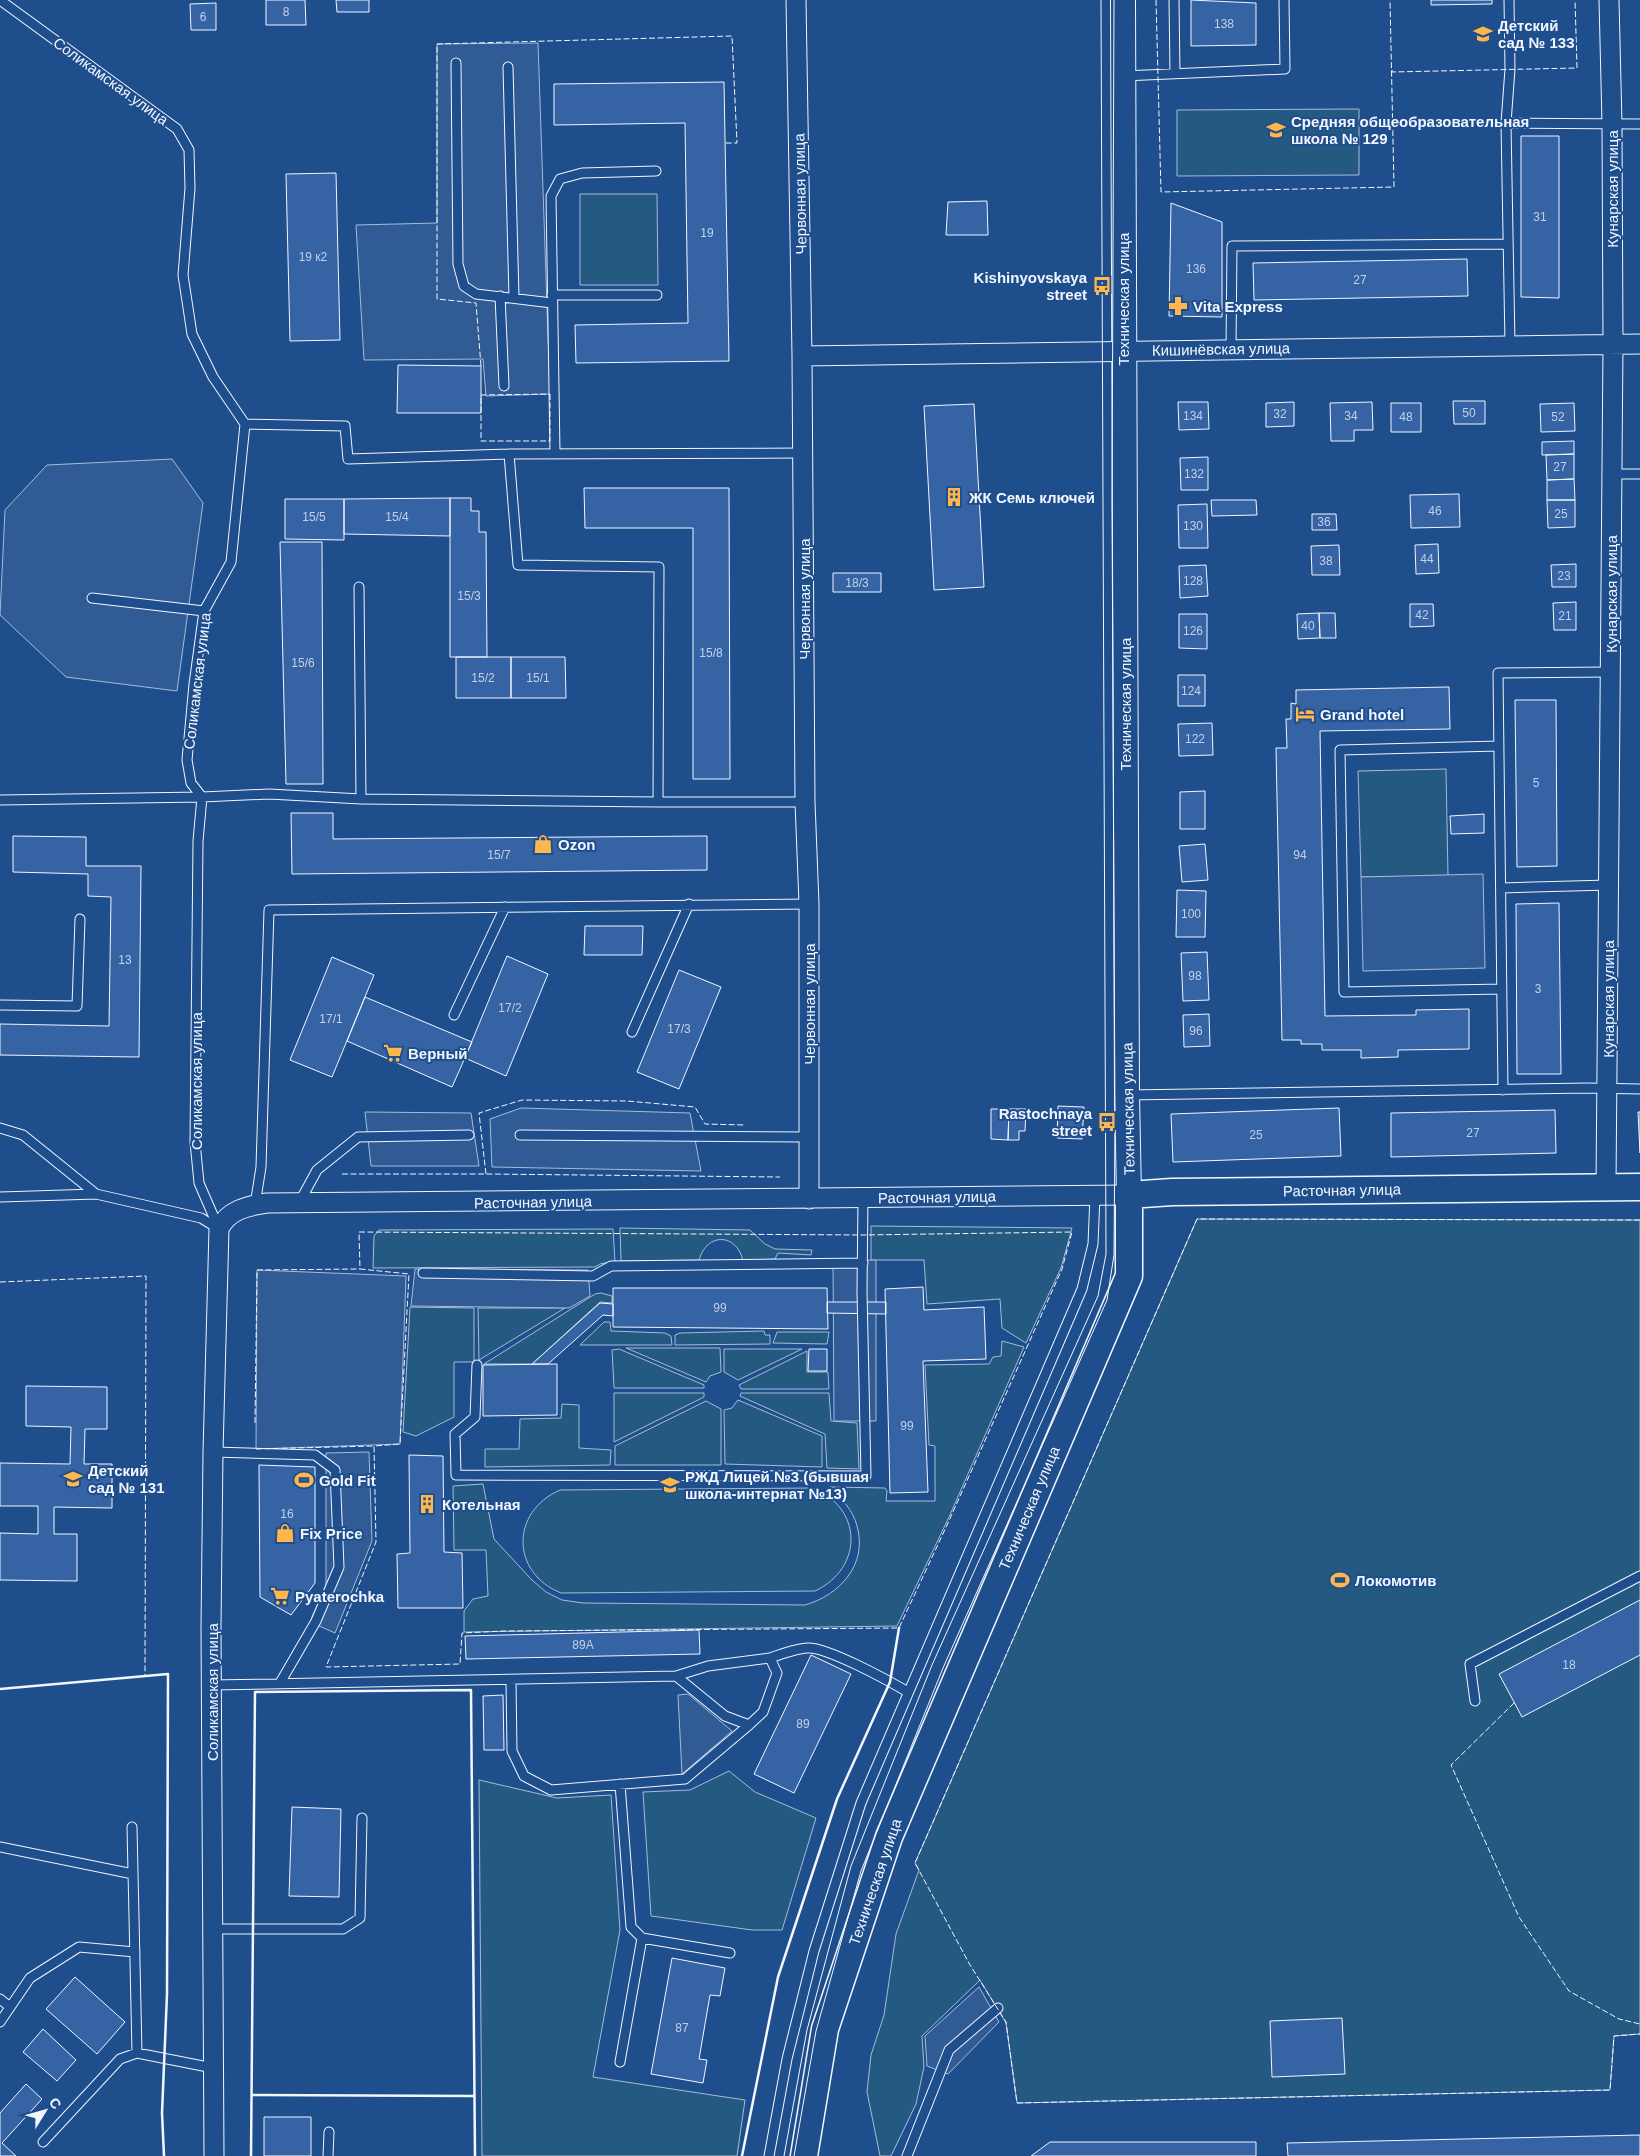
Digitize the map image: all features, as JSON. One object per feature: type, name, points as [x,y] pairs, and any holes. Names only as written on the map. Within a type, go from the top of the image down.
[{"type":"main road","name":"Расточная улица","points":[[1129,1195],[1172,1192],[1640,1187]]},
{"type":"main road","name":"Техническая улица","points":[[804,2156],[825,2029],[889,1837],[1129,1276],[1129,1195]]},
{"type":"street","name":"Червонная улица","points":[[796,0],[802,356],[805,802],[808,904],[809,1199]]},
{"type":"street","name":"Техническая улица","points":[[1123,0],[1123,350],[1129,1195]]},
{"type":"street","name":"Кунарская улица","points":[[1606,1187],[1613,345],[1612,124],[1609,0]]},
{"type":"street","name":"Кишинёвская улица","points":[[802,356],[1640,344]]},
{"type":"street","name":"Расточная улица","points":[[219,1229],[224,1219],[236,1211],[255,1205],[1129,1195]]},
{"type":"street","name":"Соликамская улица","points":[[214,2156],[213,1452],[219,1229]]},
{"type":"lane","name":"Соликамская улица","points":[[0,0],[177,129],[189,150],[190,188],[183,275],[192,334],[213,377],[245,424],[230,562],[204,611],[194,684],[187,760],[191,783],[202,797],[198,841],[194,1142],[199,1183],[219,1229]]},
{"type":"lane","points":[[1174,0],[1175,73]]},
{"type":"lane","points":[[1123,76],[1285,69],[1284,0]]},
{"type":"lane","points":[[1509,0],[1510,69],[1506,123],[1510,345]]},
{"type":"lane","points":[[456,63],[458,264],[464,286],[476,294],[514,298],[552,299],[657,295]]},
{"type":"lane","points":[[508,66],[514,298]]},
{"type":"lane","points":[[1506,123],[1640,124]]},
{"type":"lane","points":[[555,453],[551,196],[560,179],[582,173],[656,172]]},
{"type":"lane","points":[[1231,349],[1232,246],[1508,244]]},
{"type":"lane","points":[[500,296],[504,386]]},
{"type":"lane","points":[[245,424],[345,426],[348,459],[555,453],[802,453]]},
{"type":"lane","points":[[509,454],[518,565],[658,567],[658,802]]},
{"type":"lane","points":[[1612,474],[1640,474]]},
{"type":"lane","points":[[359,587],[361,799]]},
{"type":"lane","points":[[92,598],[204,611]]},
{"type":"lane","points":[[1503,1090],[1498,673],[1610,672]]},
{"type":"lane","points":[[1499,746],[1340,750],[1340,760],[1344,992],[1502,990]]},
{"type":"lane","points":[[0,800],[202,797],[269,794],[361,799],[805,802]]},
{"type":"lane","points":[[1501,888],[1608,885]]},
{"type":"lane","points":[[632,1032],[689,904]]},
{"type":"lane","points":[[255,1205],[261,1167],[269,910],[808,904]]},
{"type":"lane","points":[[454,1015],[505,906]]},
{"type":"lane","points":[[0,1005],[77,1006],[80,920]]},
{"type":"lane","points":[[1127,1095],[1640,1089]]},
{"type":"lane","points":[[0,1128],[23,1135],[96,1194]]},
{"type":"lane","points":[[299,1204],[317,1170],[358,1137],[469,1135]]},
{"type":"lane","points":[[520,1135],[809,1137]]},
{"type":"lane","points":[[0,1197],[96,1194],[201,1218],[219,1229]]},
{"type":"lane","points":[[769,2156],[787,2059],[814,1951],[861,1803],[1082,1289],[1093,1244],[1095,1195]]},
{"type":"lane","points":[[477,1365],[475,1417],[455,1434],[456,1475],[866,1476],[863,1198]]},
{"type":"lane","points":[[423,1273],[593,1276],[610,1266],[863,1263]]},
{"type":"lane","points":[[213,1452],[315,1455],[336,1470],[339,1567],[316,1621],[280,1683]]},
{"type":"lane","points":[[1475,1701],[1470,1664],[1640,1576]]},
{"type":"lane","points":[[212,1685],[676,1676],[708,1666],[770,1658],[806,1648],[817,1648],[874,1673],[908,1692]]},
{"type":"lane","points":[[511,1680],[512,1751],[524,1776],[551,1790],[685,1779],[763,1712],[777,1673],[770,1658]]},
{"type":"lane","points":[[676,1676],[725,1716],[749,1724]]},
{"type":"lane","points":[[620,1784],[631,1928],[642,1938],[730,1953]]},
{"type":"lane","points":[[213,1928],[343,1929],[360,1918],[362,1818]]},
{"type":"lane","points":[[132,1827],[137,2052]]},
{"type":"lane","points":[[0,1847],[132,1874]]},
{"type":"lane","points":[[620,2062],[642,1938]]},
{"type":"lane","points":[[0,2022],[30,1978],[79,1947],[135,1952]]},
{"type":"lane","points":[[0,2000],[10,2007]]},
{"type":"lane","points":[[907,2156],[949,2050],[998,2008]]},
{"type":"lane","points":[[43,2142],[120,2059],[137,2052],[213,2068]]},
{"type":"lane","points":[[328,2132],[328,2156]]},
{"type":"shaded area","points":[[538,43],[550,394],[486,396],[483,359],[364,360],[356,225],[437,223],[437,44]]},
{"type":"shaded area","points":[[1359,109],[1359,175],[1177,176],[1177,110]]},
{"type":"shaded area","points":[[580,194],[657,194],[658,285],[580,285]]},
{"type":"shaded area","points":[[172,459],[203,503],[177,691],[66,677],[0,615],[5,510],[47,465]]},
{"type":"shaded area","points":[[1446,769],[1448,876],[1361,877],[1358,771]]},
{"type":"shaded area","points":[[1483,874],[1485,968],[1363,971],[1361,877]]},
{"type":"shaded area","points":[[521,1108],[690,1113],[701,1171],[492,1167],[490,1119]]},
{"type":"shaded area","points":[[365,1112],[471,1113],[479,1166],[371,1166]]},
{"type":"shaded area","name":"Локомотив","points":[[1197,1219],[1640,1220],[1640,2034],[1614,2036],[1610,2090],[1017,2103],[1006,2023],[980,1980],[922,2036],[924,2067],[916,2104],[891,2156],[880,2156],[867,2092],[871,2055],[884,2015],[896,1934],[919,1870],[915,1863]]},
{"type":"shaded area","points":[[871,1226],[1072,1228],[1061,1268],[1026,1343],[1002,1328],[1000,1299],[927,1304],[924,1260],[871,1260]]},
{"type":"shaded area","points":[[620,1228],[750,1230],[765,1244],[775,1249],[812,1250],[811,1255],[778,1253],[775,1259],[743,1261],[735,1245],[729,1241],[722,1240],[708,1244],[699,1260],[621,1261]]},
{"type":"shaded area","points":[[613,1229],[615,1261],[595,1267],[373,1268],[374,1236],[379,1230]]},
{"type":"shaded area","points":[[876,1260],[876,1421],[834,1421],[833,1261]]},
{"type":"shaded area","points":[[415,1269],[588,1270],[590,1296],[569,1308],[411,1306]]},
{"type":"shaded area","points":[[257,1270],[406,1276],[400,1444],[256,1449]]},
{"type":"shaded area","points":[[601,1293],[612,1296],[612,1303],[600,1302],[532,1364],[484,1364],[595,1294]]},
{"type":"shaded area","points":[[410,1307],[474,1308],[474,1362],[454,1362],[454,1417],[416,1436],[403,1432]]},
{"type":"shaded area","points":[[478,1308],[565,1308],[479,1360]]},
{"type":"shaded area","points":[[604,1322],[610,1322],[611,1331],[665,1333],[671,1336],[672,1345],[580,1345]]},
{"type":"shaded area","points":[[764,1331],[765,1335],[770,1335],[770,1344],[675,1345],[675,1335],[680,1333]]},
{"type":"shaded area","points":[[777,1332],[829,1332],[827,1344],[773,1343]]},
{"type":"shaded area","points":[[1002,1341],[1024,1347],[949,1517],[897,1626],[464,1632],[464,1611],[473,1599],[488,1596],[486,1550],[454,1550],[453,1486],[483,1484],[494,1539],[532,1580],[546,1592],[562,1600],[583,1603],[805,1605],[818,1600],[840,1586],[855,1565],[858,1553],[859,1540],[853,1515],[830,1487],[885,1488],[887,1491],[886,1501],[935,1501],[935,1446],[929,1445],[925,1365],[989,1364],[993,1357],[1001,1356]]},
{"type":"shaded area","points":[[626,1348],[720,1348],[721,1372],[710,1376],[706,1382]]},
{"type":"shaded area","points":[[619,1349],[704,1385],[704,1388],[614,1388],[612,1350]]},
{"type":"shaded area","points":[[724,1349],[802,1349],[738,1380],[724,1372]]},
{"type":"shaded area","points":[[807,1351],[807,1372],[828,1372],[829,1389],[741,1389],[739,1385]]},
{"type":"shaded area","points":[[614,1393],[704,1393],[704,1397],[614,1442]]},
{"type":"shaded area","points":[[741,1393],[829,1393],[831,1421],[857,1423],[859,1469],[827,1468],[825,1434],[740,1396]]},
{"type":"shaded area","points":[[738,1400],[822,1436],[822,1467],[725,1464],[724,1410],[732,1408]]},
{"type":"shaded area","points":[[706,1401],[721,1409],[721,1465],[615,1465],[615,1446]]},
{"type":"shaded area","points":[[562,1404],[579,1405],[579,1448],[611,1450],[610,1465],[485,1467],[485,1449],[519,1449],[520,1419],[561,1418]]},
{"type":"shaded area","points":[[369,1452],[372,1541],[335,1633],[310,1622],[326,1585],[326,1453]]},
{"type":"shaded area","points":[[812,1488],[829,1497],[841,1509],[848,1523],[851,1538],[849,1553],[842,1568],[831,1581],[815,1591],[561,1593],[545,1584],[533,1572],[526,1557],[523,1542],[525,1527],[532,1513],[544,1500],[560,1490]]},
{"type":"shaded area","points":[[688,1694],[732,1731],[682,1774],[678,1695]]},
{"type":"shaded area","points":[[729,1771],[755,1792],[816,1818],[782,1930],[752,1930],[651,1916],[643,1792],[690,1790]]},
{"type":"shaded area","points":[[479,1780],[557,1798],[611,1795],[620,1930],[593,2077],[745,2100],[737,2156],[482,2156]]},
{"type":"shaded area","points":[[979,1987],[999,2022],[948,2074],[927,2066],[925,2036]]},
{"type":"building","points":[[266,0],[305,0],[306,25],[266,25]]},
{"type":"building","points":[[336,0],[369,0],[369,12],[337,12]]},
{"type":"building","points":[[1191,0],[1256,3],[1256,45],[1191,46]]},
{"type":"building","points":[[1431,0],[1492,0],[1492,4],[1431,5]]},
{"type":"building","points":[[216,3],[216,30],[191,30],[190,4]]},
{"type":"building","points":[[724,82],[729,361],[576,363],[575,325],[688,323],[685,123],[554,125],[554,84]]},
{"type":"building","points":[[1521,136],[1559,136],[1559,298],[1521,297]]},
{"type":"building","points":[[336,173],[340,340],[290,341],[286,174]]},
{"type":"building","points":[[987,201],[988,235],[946,235],[948,202]]},
{"type":"building","points":[[1171,203],[1222,222],[1222,317],[1169,316]]},
{"type":"building","points":[[1467,259],[1468,296],[1254,300],[1253,263]]},
{"type":"building","points":[[398,365],[481,366],[481,413],[397,413]]},
{"type":"building","points":[[1453,401],[1485,401],[1485,424],[1454,424]]},
{"type":"building","points":[[1178,402],[1208,402],[1209,429],[1179,430]]},
{"type":"building","points":[[1294,402],[1294,426],[1266,427],[1266,403]]},
{"type":"building","points":[[1372,402],[1373,430],[1354,430],[1354,441],[1331,441],[1330,403]]},
{"type":"building","points":[[1391,403],[1421,403],[1421,432],[1391,432]]},
{"type":"building","points":[[1574,403],[1575,431],[1541,432],[1540,404]]},
{"type":"building","name":"ЖК Семь ключей","points":[[974,404],[984,587],[934,590],[924,406]]},
{"type":"building","points":[[1574,441],[1574,454],[1542,455],[1542,442]]},
{"type":"building","points":[[1574,454],[1574,479],[1547,480],[1546,455]]},
{"type":"building","points":[[1208,457],[1208,490],[1181,490],[1180,458]]},
{"type":"building","points":[[1574,479],[1575,500],[1547,500],[1547,480]]},
{"type":"building","points":[[584,488],[729,488],[730,779],[693,779],[693,528],[585,528]]},
{"type":"building","points":[[1459,494],[1460,527],[1411,528],[1410,495]]},
{"type":"building","points":[[450,498],[471,498],[471,511],[479,511],[479,532],[486,532],[487,657],[450,657]]},
{"type":"building","points":[[450,498],[450,536],[344,534],[344,499]]},
{"type":"building","points":[[285,499],[344,499],[344,540],[285,539]]},
{"type":"building","points":[[1211,500],[1256,500],[1257,515],[1212,516]]},
{"type":"building","points":[[1547,500],[1575,500],[1575,527],[1548,528]]},
{"type":"building","points":[[1207,504],[1208,548],[1179,548],[1178,505]]},
{"type":"building","points":[[1312,514],[1336,514],[1337,530],[1312,530]]},
{"type":"building","points":[[280,542],[322,542],[323,784],[286,784]]},
{"type":"building","points":[[1438,544],[1439,573],[1416,574],[1415,545]]},
{"type":"building","points":[[1339,545],[1340,575],[1312,575],[1311,546]]},
{"type":"building","points":[[1576,564],[1576,587],[1552,587],[1551,565]]},
{"type":"building","points":[[1206,565],[1208,596],[1180,598],[1179,566]]},
{"type":"building","points":[[833,573],[881,573],[881,592],[833,592]]},
{"type":"building","points":[[1576,602],[1576,630],[1554,630],[1553,603]]},
{"type":"building","points":[[1410,604],[1433,604],[1434,626],[1410,627]]},
{"type":"building","points":[[1319,613],[1335,613],[1336,638],[1320,638]]},
{"type":"building","points":[[1319,613],[1320,638],[1298,639],[1297,614]]},
{"type":"building","points":[[1179,614],[1207,614],[1207,649],[1179,648]]},
{"type":"building","points":[[456,657],[511,657],[511,698],[456,698]]},
{"type":"building","points":[[511,657],[565,657],[566,698],[511,698]]},
{"type":"building","points":[[1178,675],[1205,675],[1205,706],[1178,706]]},
{"type":"building","points":[[1449,687],[1450,729],[1320,731],[1325,1016],[1416,1015],[1416,1010],[1469,1009],[1469,1049],[1398,1050],[1398,1057],[1361,1058],[1361,1050],[1322,1050],[1322,1044],[1301,1044],[1301,1040],[1282,1040],[1276,748],[1287,748],[1286,719],[1291,719],[1291,703],[1296,704],[1296,690]]},
{"type":"building","points":[[1515,700],[1556,700],[1557,866],[1517,867]]},
{"type":"building","points":[[1212,723],[1213,755],[1179,756],[1178,724]]},
{"type":"building","points":[[1205,791],[1205,829],[1180,829],[1180,792]]},
{"type":"building","points":[[291,813],[333,813],[333,839],[707,836],[707,870],[292,874]]},
{"type":"building","points":[[1484,814],[1484,833],[1451,834],[1450,816]]},
{"type":"building","points":[[13,836],[86,837],[86,866],[141,866],[139,1057],[0,1055],[0,1024],[109,1026],[111,897],[88,896],[88,874],[13,872]]},
{"type":"building","points":[[1205,844],[1208,880],[1182,882],[1179,846]]},
{"type":"building","points":[[1177,890],[1206,891],[1205,937],[1176,937]]},
{"type":"building","points":[[1559,903],[1561,1074],[1517,1074],[1516,904]]},
{"type":"building","points":[[585,926],[643,926],[642,955],[584,955]]},
{"type":"building","points":[[1207,952],[1209,1000],[1183,1001],[1181,953]]},
{"type":"building","points":[[507,956],[548,974],[506,1076],[465,1058]]},
{"type":"building","points":[[332,957],[374,975],[332,1077],[290,1060]]},
{"type":"building","points":[[679,970],[721,987],[679,1089],[637,1072]]},
{"type":"building","points":[[365,997],[472,1042],[452,1087],[347,1041]]},
{"type":"building","points":[[1209,1014],[1210,1046],[1184,1047],[1183,1015]]},
{"type":"building","points":[[1058,1106],[1084,1107],[1082,1139],[1057,1138]]},
{"type":"building","points":[[1339,1108],[1341,1156],[1173,1162],[1171,1114]]},
{"type":"building","points":[[991,1109],[1009,1109],[1008,1140],[991,1139]]},
{"type":"building","points":[[1009,1109],[1026,1109],[1025,1131],[1019,1131],[1019,1140],[1008,1140]]},
{"type":"building","points":[[1555,1110],[1556,1153],[1391,1157],[1391,1113]]},
{"type":"building","points":[[1638,1112],[1640,1112],[1640,1153]]},
{"type":"building","points":[[923,1287],[924,1310],[984,1307],[986,1359],[923,1361],[928,1492],[890,1493],[885,1289]]},
{"type":"building","points":[[613,1288],[827,1288],[828,1329],[613,1327]]},
{"type":"building","points":[[827,1302],[886,1302],[886,1314],[827,1313]]},
{"type":"building","points":[[600,1303],[613,1304],[613,1316],[603,1315],[548,1364],[532,1364]]},
{"type":"building","points":[[809,1349],[827,1349],[827,1371],[808,1371]]},
{"type":"building","points":[[557,1364],[557,1415],[483,1416],[483,1365]]},
{"type":"building","points":[[26,1386],[107,1387],[107,1429],[85,1429],[84,1464],[112,1464],[112,1508],[54,1507],[54,1534],[77,1534],[77,1581],[0,1580],[0,1533],[38,1534],[38,1506],[0,1506],[0,1463],[70,1464],[71,1427],[26,1426]]},
{"type":"building","name":"Котельная","points":[[409,1455],[443,1456],[444,1552],[462,1553],[463,1608],[398,1608],[397,1554],[410,1553]]},
{"type":"building","points":[[259,1465],[315,1467],[315,1583],[291,1615],[260,1597]]},
{"type":"building","points":[[1640,1600],[1640,1655],[1522,1717],[1499,1674]]},
{"type":"building","points":[[699,1630],[700,1654],[466,1659],[465,1636]]},
{"type":"building","points":[[811,1655],[851,1674],[794,1793],[754,1774]]},
{"type":"building","points":[[503,1695],[504,1750],[484,1750],[483,1696]]},
{"type":"building","points":[[292,1807],[341,1809],[339,1897],[289,1896]]},
{"type":"building","points":[[672,1958],[725,1968],[720,1996],[710,1995],[699,2059],[707,2060],[703,2083],[651,2074]]},
{"type":"building","points":[[75,1977],[125,2022],[97,2054],[46,2009]]},
{"type":"building","points":[[1342,2018],[1345,2074],[1272,2077],[1270,2021]]},
{"type":"building","points":[[43,2029],[76,2060],[57,2081],[23,2052]]},
{"type":"building","points":[[26,2084],[42,2099],[2,2143],[16,2156],[0,2156],[0,2113]]},
{"type":"building","points":[[264,2117],[311,2117],[311,2156],[264,2156]]},
{"type":"building","points":[[1640,2135],[1640,2156],[1288,2156],[1287,2143]]},
{"type":"building","points":[[1050,2142],[1256,2142],[1256,2156],[1031,2156]]},
{"type":"tram line","points":[[784,2156],[807,2030],[851,1866],[932,1665],[1098,1296],[1106,1254],[1101,0]]},
{"type":"tram line","points":[[794,2156],[816,2031],[861,1871],[943,1668],[1107,1300],[1114,1255],[1112,503],[1114,0]]},
{"type":"fence","points":[[1156,0],[1161,192],[1394,187],[1390,0]]},
{"type":"fence","points":[[1392,70],[1392,72],[1577,68],[1575,0]]},
{"type":"fence","points":[[481,366],[476,303],[437,299],[437,44],[732,36],[737,143],[725,143]]},
{"type":"fence","points":[[550,394],[550,441],[481,441],[481,395],[550,394]]},
{"type":"fence","points":[[486,1174],[479,1113],[522,1100],[627,1101],[695,1107],[705,1124],[744,1125]]},
{"type":"fence","points":[[342,1174],[780,1177]]},
{"type":"fence","points":[[1640,1220],[1197,1219],[915,1863],[970,1965],[1006,2022],[1017,2103],[1610,2090],[1614,2036],[1640,2034]]},
{"type":"fence","points":[[359,1232],[863,1235],[1072,1232],[1062,1269],[899,1628],[504,1631],[462,1633],[460,1664],[326,1667],[376,1542],[374,1446],[400,1444],[409,1274],[360,1269],[359,1232]]},
{"type":"fence","points":[[255,1423],[257,1270],[360,1269]]},
{"type":"fence","points":[[0,1282],[146,1276],[145,1676]]},
{"type":"fence","points":[[256,1449],[374,1446]]},
{"type":"fence","points":[[1514,1703],[1451,1765],[1519,1917],[1569,1991],[1619,2019],[1640,2024]]},
{"type":"wall","points":[[742,2156],[778,1977],[837,1799],[890,1682],[899,1628]]},
{"type":"wall","points":[[0,1689],[168,1674],[167,1994],[162,2113],[164,2156]]},
{"type":"wall","points":[[251,2156],[255,1692],[471,1690],[475,2156]]},
{"type":"wall","points":[[252,2095],[474,2096]]},
{"type":"place","name":"Детский сад № 133","points":[[1483,34]]},
{"type":"place","name":"Средняя общеобразовательная школа № 129","points":[[1276,130]]},
{"type":"place","name":"Kishinyovskaya street","points":[[1102,286]]},
{"type":"place","name":"Vita Express","points":[[1178,306]]},
{"type":"place","name":"ЖК Семь ключей","points":[[954,497]]},
{"type":"place","name":"Grand hotel","points":[[1305,714]]},
{"type":"place","name":"Ozon","points":[[543,844]]},
{"type":"place","name":"Верный","points":[[393,1053]]},
{"type":"place","name":"Rastochnaya street","points":[[1107,1122]]},
{"type":"place","name":"Детский сад № 131","points":[[73,1479]]},
{"type":"place","name":"Gold Fit","points":[[304,1480]]},
{"type":"place","name":"РЖД Лицей №3 (бывшая школа-интернат №13)","points":[[670,1485]]},
{"type":"place","name":"Котельная","points":[[427,1504]]},
{"type":"place","name":"Fix Price","points":[[285,1533]]},
{"type":"place","name":"Локомотив","points":[[1340,1580]]},
{"type":"place","name":"Pyaterochka","points":[[280,1596]]}]
